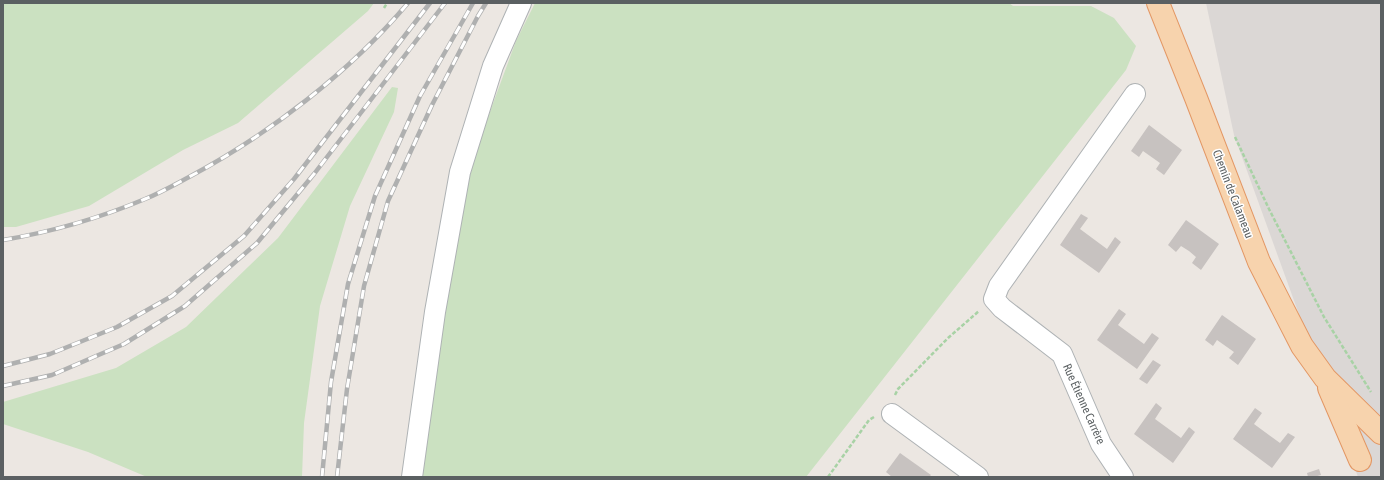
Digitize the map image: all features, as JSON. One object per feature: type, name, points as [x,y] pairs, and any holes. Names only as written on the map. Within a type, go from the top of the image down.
[{"type":"main road","name":"Chemin de Calameau","points":[[1158,3],[1259,262],[1302,346],[1324,378],[1381,433]]},
{"type":"main road","name":"Chemin de Calameau","points":[[1324,378],[1361,468]]},
{"type":"main road","name":"Chemin de Calameau","points":[[1361,468],[1364,452],[1369,445],[1381,438]]},
{"type":"street","points":[[412,477],[435,312],[460,172],[493,66],[521,3]]},
{"type":"street","points":[[998,303],[999,286],[1135,94]]},
{"type":"street","name":"Rue Étienne Carrère","points":[[998,303],[1062,354],[1100,444],[1123,477]]},
{"type":"street","points":[[892,414],[978,477]]},
{"type":"path","points":[[384,8],[387,3]]},
{"type":"path","points":[[1233,133],[1269,209],[1324,317],[1372,394]]},
{"type":"path","points":[[828,477],[869,420],[882,413],[892,414],[893,399],[898,389],[948,338],[998,303]]},
{"type":"shaded area","points":[[1206,3],[1381,3],[1381,477],[1358,477],[1234,135]]},
{"type":"green space","points":[[3,3],[374,3],[368,11],[238,123],[183,150],[89,206],[16,227],[3,227]]},
{"type":"green space","points":[[535,3],[1009,3],[1013,6],[1091,6],[1114,18],[1136,46],[1126,70],[806,477],[416,477],[447,258],[481,136],[516,41]]},
{"type":"green space","points":[[392,87],[398,88],[394,112],[350,206],[320,306],[304,423],[302,477],[147,477],[88,452],[3,424],[3,402],[116,368],[186,327],[278,238]]},
{"type":"building","points":[[1149,125],[1182,150],[1164,175],[1156,169],[1160,163],[1143,151],[1139,157],[1131,151]]},
{"type":"building","points":[[1081,214],[1088,218],[1080,229],[1107,249],[1115,237],[1121,242],[1099,273],[1060,245]]},
{"type":"building","points":[[1186,220],[1219,244],[1201,270],[1192,263],[1196,257],[1189,251],[1181,246],[1176,252],[1168,245]]},
{"type":"building","points":[[1119,309],[1126,314],[1118,325],[1144,344],[1152,333],[1159,338],[1137,369],[1097,340]]},
{"type":"building","points":[[1222,315],[1256,339],[1238,365],[1229,358],[1234,352],[1217,340],[1213,346],[1205,340]]},
{"type":"building","points":[[1153,360],[1161,365],[1147,384],[1139,379]]},
{"type":"building","points":[[1156,403],[1162,408],[1155,419],[1181,438],[1189,427],[1195,432],[1173,463],[1134,434]]},
{"type":"building","points":[[1255,408],[1262,413],[1254,424],[1280,443],[1288,433],[1295,437],[1272,468],[1233,439]]},
{"type":"building","points":[[900,453],[931,475],[929,477],[892,477],[886,472]]},
{"type":"building","points":[[1319,469],[1321,475],[1308,477],[1307,473]]},
{"type":"railway","points":[[3,240],[75,224],[128,206],[162,192],[219,160],[278,122],[334,77],[385,29],[408,3]]},
{"type":"railway","points":[[3,366],[50,354],[117,327],[172,296],[244,236],[294,179],[430,3]]},
{"type":"railway","points":[[3,386],[52,375],[124,344],[185,306],[257,243],[314,174],[445,3]]},
{"type":"railway","points":[[322,477],[331,382],[348,284],[375,196],[420,96],[473,3]]},
{"type":"railway","points":[[337,477],[347,389],[364,286],[388,201],[432,105],[486,3]]}]
